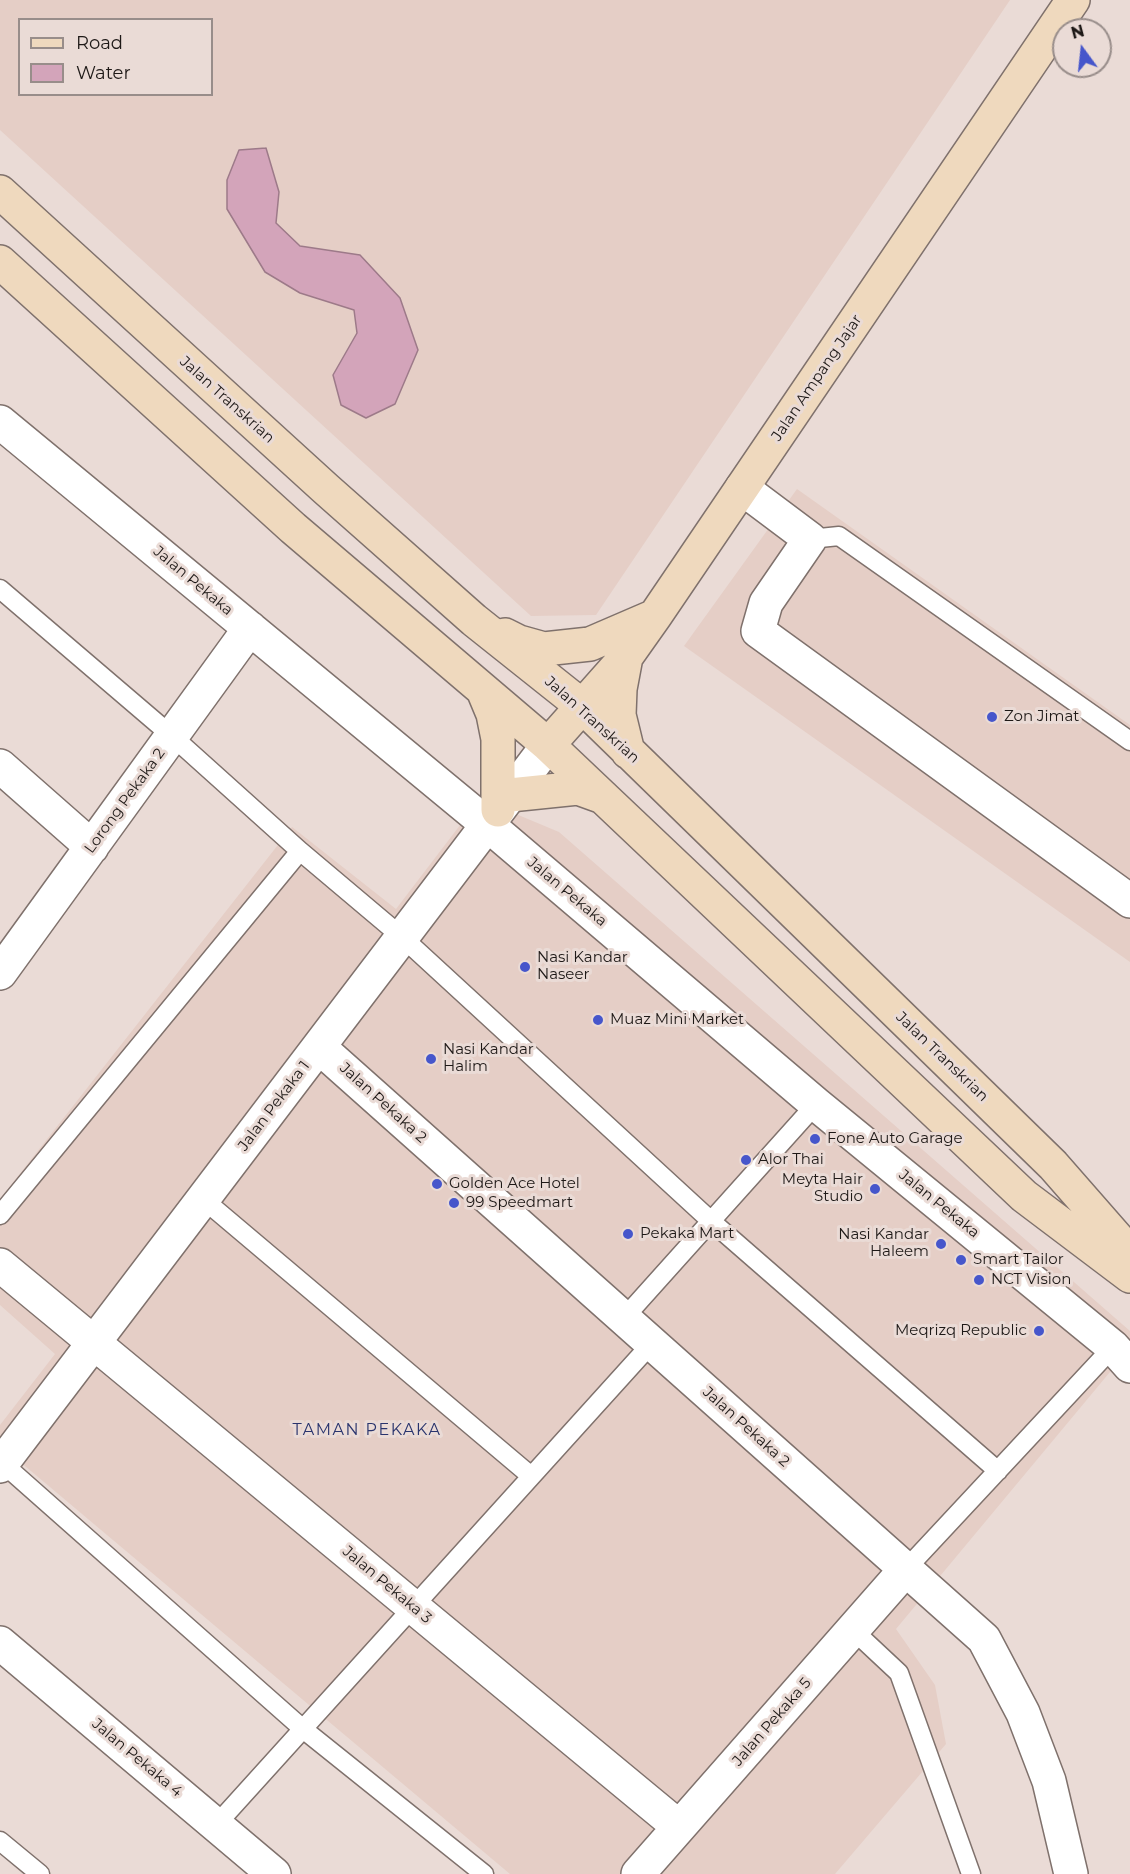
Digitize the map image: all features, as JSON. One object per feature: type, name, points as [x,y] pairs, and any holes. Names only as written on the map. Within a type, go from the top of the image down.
[{"type":"main road","name":"Jalan Ampang Jajar","points":[[548,745],[626,657],[655,616],[1073,0]]},
{"type":"main road","name":"Jalan Transkrian","points":[[0,192],[326,489],[474,620],[582,706],[1053,1165],[1130,1253]]},
{"type":"main road","points":[[0,262],[293,528],[548,745],[1024,1196],[1130,1276]]},
{"type":"main road","points":[[474,620],[519,642],[544,649],[590,644],[655,616]]},
{"type":"main road","points":[[626,657],[620,690],[619,715],[628,752]]},
{"type":"main road","points":[[483,690],[493,714],[498,739],[499,810],[578,788],[603,797]]},
{"type":"street","name":"Jalan Pekaka","points":[[0,422],[250,628],[499,810],[816,1104],[1122,1356]]},
{"type":"street","points":[[742,488],[810,538],[766,603],[758,631],[1130,901]]},
{"type":"street","name":"Lorong Pekaka 2","points":[[0,973],[250,628]]},
{"type":"street","name":"Jalan Pekaka 1","points":[[1,1463],[548,745]]},
{"type":"street","points":[[0,766],[92,847]]},
{"type":"street","name":"Jalan Pekaka 2","points":[[319,1047],[984,1639],[1023,1713],[1049,1781],[1071,1874]]},
{"type":"street","name":"Jalan Pekaka 3","points":[[0,1265],[679,1827]]},
{"type":"street","name":"Jalan Pekaka 5","points":[[638,1874],[906,1569]]},
{"type":"street","name":"Jalan Pekaka 4","points":[[0,1643],[216,1825],[259,1869]]},
{"type":"lane","points":[[810,538],[839,536],[1130,741]]},
{"type":"lane","points":[[0,590],[172,736],[300,851],[402,937],[711,1221],[998,1471]]},
{"type":"lane","points":[[0,1215],[300,851]]},
{"type":"lane","points":[[624,1318],[816,1104]]},
{"type":"lane","points":[[203,1199],[531,1476]]},
{"type":"lane","points":[[216,1825],[652,1343]]},
{"type":"lane","points":[[906,1569],[998,1471],[1122,1356]]},
{"type":"lane","points":[[1,1463],[303,1729],[484,1874]]},
{"type":"lane","points":[[853,1630],[899,1673],[971,1874]]},
{"type":"lane","points":[[0,1841],[40,1874]]},
{"type":"shaded area","points":[[0,0],[1010,0],[596,615],[531,616],[0,130]]},
{"type":"shaded area","points":[[797,489],[1130,725],[1130,962],[684,646]]},
{"type":"shaded area","points":[[480,799],[559,832],[1130,1331],[1130,1348],[896,1629],[935,1685],[946,1744],[835,1874],[510,1874],[0,1445],[0,1425],[55,1354],[0,1305],[0,1199],[292,827],[396,909]]},
{"type":"water","points":[[266,148],[279,192],[276,223],[300,246],[360,255],[400,298],[418,350],[395,404],[366,418],[341,405],[333,375],[357,333],[354,310],[300,293],[265,272],[227,209],[227,180],[239,150]]},
{"type":"place","name":"Zon Jimat","points":[[992,717]]},
{"type":"place","name":"Nasi Kandar Naseer","points":[[525,967]]},
{"type":"place","name":"Muaz Mini Market","points":[[598,1020]]},
{"type":"place","name":"Nasi Kandar Halim","points":[[431,1059]]},
{"type":"place","name":"Fone Auto Garage","points":[[815,1139]]},
{"type":"place","name":"Alor Thai","points":[[746,1160]]},
{"type":"place","name":"Golden Ace Hotel","points":[[437,1184]]},
{"type":"place","name":"Meyta Hair Studio","points":[[875,1189]]},
{"type":"place","name":"99 Speedmart","points":[[454,1203]]},
{"type":"place","name":"Pekaka Mart","points":[[628,1234]]},
{"type":"place","name":"Nasi Kandar Haleem","points":[[941,1244]]},
{"type":"place","name":"Smart Tailor","points":[[961,1260]]},
{"type":"place","name":"NCT Vision","points":[[979,1280]]},
{"type":"place","name":"Meqrizq Republic","points":[[1039,1331]]},
{"type":"district","name":"TAMAN PEKAKA","points":[[367,1430]]}]
